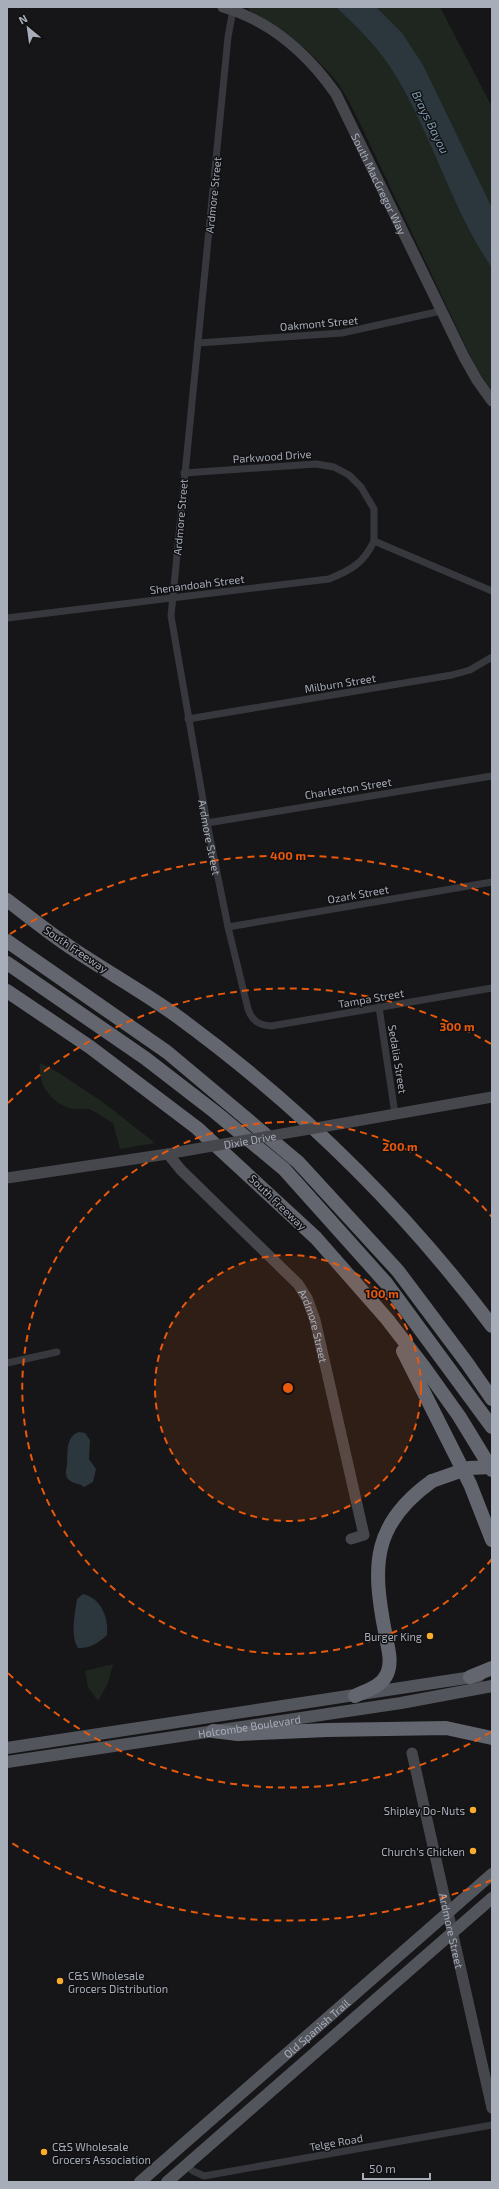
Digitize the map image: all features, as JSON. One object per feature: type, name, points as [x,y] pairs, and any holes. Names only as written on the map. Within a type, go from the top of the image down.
[{"type":"highway","name":"South Freeway","points":[[7,900],[69,946],[174,1014],[256,1079],[336,1148],[387,1198],[472,1298],[492,1326]]},
{"type":"highway","points":[[7,941],[167,1052],[298,1162],[398,1271],[492,1399]]},
{"type":"highway","points":[[7,963],[145,1058],[215,1112],[284,1169],[386,1283],[492,1427]]},
{"type":"highway","name":"South Freeway","points":[[7,991],[90,1047],[197,1128],[316,1238],[386,1319],[459,1416],[492,1470]]},
{"type":"highway","points":[[472,1298],[492,1322]]},
{"type":"highway","points":[[386,1319],[470,1484],[492,1540]]},
{"type":"highway","points":[[355,1696],[380,1684],[390,1667],[378,1593],[378,1562],[382,1542],[407,1500],[432,1481],[462,1470],[492,1466]]},
{"type":"highway","points":[[470,1677],[492,1668]]},
{"type":"highway","points":[[212,1731],[238,1734],[327,1730],[446,1728],[492,1738]]},
{"type":"main road","name":"Holcombe Boulevard","points":[[7,1748],[492,1674]]},
{"type":"main road","name":"Holcombe Boulevard","points":[[7,1762],[401,1703],[492,1686]]},
{"type":"main road","name":"Old Spanish Trail","points":[[140,2182],[492,1874]]},
{"type":"main road","name":"Old Spanish Trail","points":[[169,2180],[492,1898]]},
{"type":"main road","points":[[341,2005],[353,2018]]},
{"type":"main road","points":[[235,2098],[247,2112]]},
{"type":"main road","points":[[159,2165],[169,2180]]},
{"type":"street","name":"South MacGregor Way","points":[[230,8],[266,26],[291,43],[313,64],[336,94],[441,311],[477,380],[492,401]]},
{"type":"street","name":"Ardmore Street","points":[[230,8],[172,598],[172,633],[228,927],[248,1009],[254,1021]]},
{"type":"street","name":"Oakmont Street","points":[[198,342],[342,333],[441,311]]},
{"type":"street","name":"Parkwood Drive","points":[[184,473],[316,464],[334,467],[349,475],[361,487],[374,509],[374,541]]},
{"type":"street","points":[[374,541],[492,591]]},
{"type":"street","name":"Shenandoah Street","points":[[7,618],[330,579],[352,568],[368,556],[374,541]]},
{"type":"street","name":"Milburn Street","points":[[188,719],[452,676],[470,670],[492,657]]},
{"type":"street","name":"Charleston Street","points":[[207,823],[492,776]]},
{"type":"street","name":"Ozark Street","points":[[228,927],[492,882]]},
{"type":"street","name":"Tampa Street","points":[[254,1021],[262,1025],[271,1026],[492,988]]},
{"type":"street","name":"Sedalia Street","points":[[379,1007],[395,1114]]},
{"type":"street","name":"Dixie Drive","points":[[7,1178],[173,1153],[492,1098]]},
{"type":"street","name":"Ardmore Street","points":[[173,1153],[181,1170],[283,1268],[302,1288],[307,1298],[315,1320],[364,1535],[351,1539]]},
{"type":"street","points":[[7,1363],[57,1352]]},
{"type":"street","name":"Ardmore Street","points":[[412,1753],[492,2108]]},
{"type":"street","name":"Telge Road","points":[[187,2165],[193,2171],[204,2176],[492,2126]]},
{"type":"shaded area","points":[[248,7],[440,7],[492,107],[492,391],[475,366],[357,117],[340,86],[328,71],[308,51],[275,25],[250,11]]},
{"type":"shaded area","points":[[40,1063],[56,1071],[104,1103],[155,1143],[120,1149],[113,1123],[89,1109],[73,1109],[59,1103],[53,1098],[44,1086],[41,1079]]},
{"type":"shaded area","points":[[113,1664],[108,1683],[98,1701],[88,1687],[85,1671]]},
{"type":"water","name":"Brays Bayou","points":[[336,7],[376,7],[402,33],[423,65],[492,208],[492,268],[464,219],[417,115],[404,90],[389,65],[377,49]]},
{"type":"water","points":[[79,1432],[85,1433],[90,1440],[89,1459],[96,1469],[93,1482],[84,1487],[70,1481],[66,1473],[69,1441]]},
{"type":"water","points":[[83,1594],[89,1596],[99,1604],[107,1622],[107,1635],[94,1644],[78,1648],[74,1637],[74,1617],[77,1599]]},
{"type":"place","name":"Burger King","points":[[430,1636]]},
{"type":"place","name":"Shipley Do-Nuts","points":[[473,1810]]},
{"type":"place","name":"Church's Chicken","points":[[473,1851]]},
{"type":"place","name":"C&S Wholesale Grocers Distribution","points":[[60,1981]]},
{"type":"place","name":"C&S Wholesale Grocers Association","points":[[44,2152]]}]
